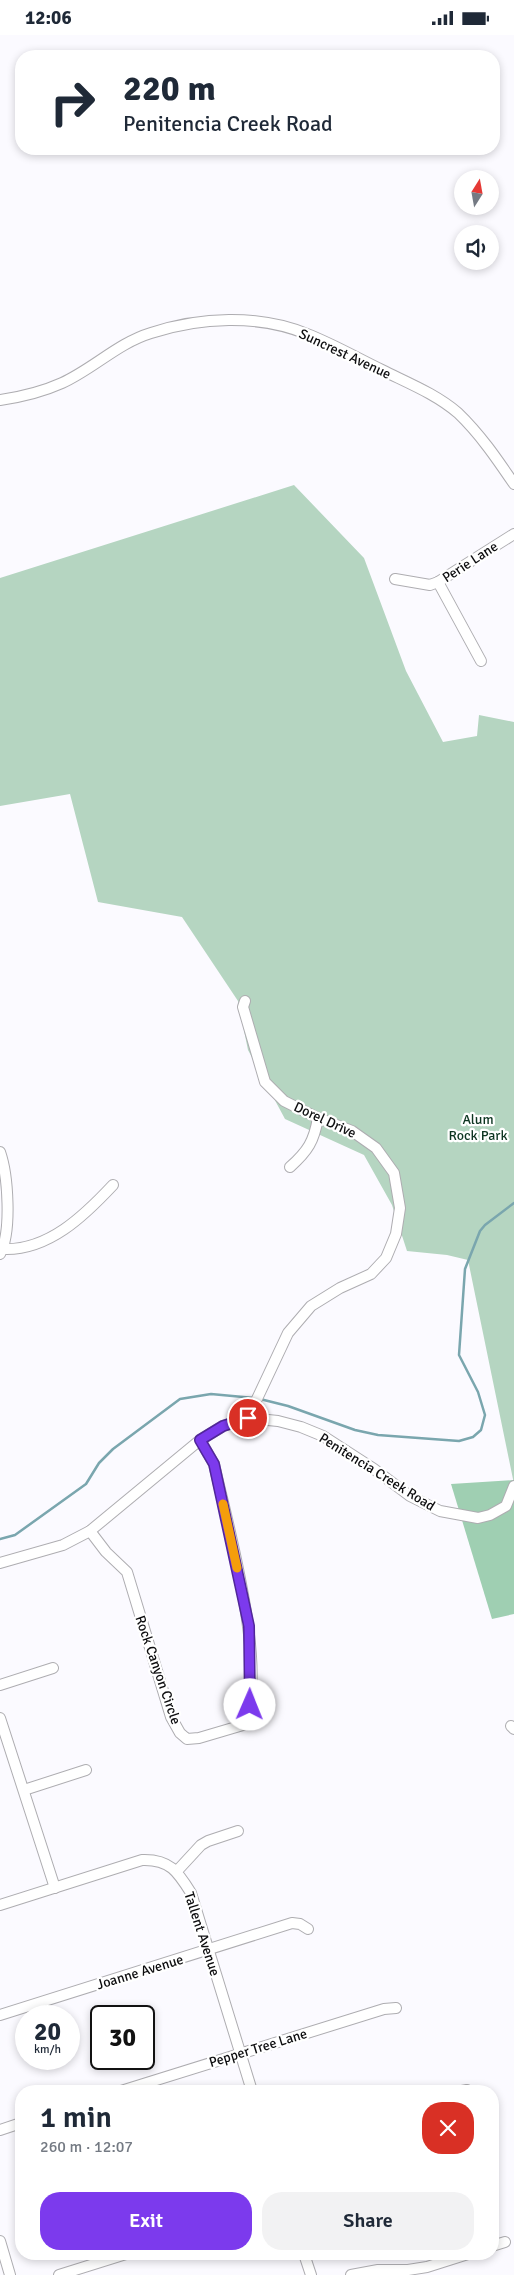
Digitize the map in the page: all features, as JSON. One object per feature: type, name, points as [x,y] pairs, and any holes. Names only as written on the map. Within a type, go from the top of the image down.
[{"type":"street","name":"Suncrest Avenue","points":[[0,400],[31,394],[63,383],[104,356],[150,333],[193,322],[238,319],[273,323],[306,334],[435,396],[456,412],[478,433],[514,484]]},
{"type":"street","name":"Perie Lane","points":[[395,579],[430,585],[438,582],[514,534]]},
{"type":"street","points":[[438,582],[482,661]]},
{"type":"street","name":"Dorel Drive","points":[[245,1001],[244,1007],[265,1082],[284,1101],[318,1118],[352,1131],[376,1148],[394,1173],[400,1208],[396,1234],[386,1258],[371,1274],[340,1287],[311,1306],[288,1333],[248,1418]]},
{"type":"street","points":[[290,1167],[305,1153],[315,1135],[318,1118]]},
{"type":"street","points":[[0,1152],[4,1164],[7,1197],[2,1252],[18,1249],[60,1233],[88,1211],[112,1185]]},
{"type":"street","name":"Penitencia Creek Road","points":[[0,1563],[63,1545],[90,1531],[200,1440],[223,1426],[248,1418],[278,1421],[301,1427],[323,1436],[410,1496],[440,1511],[478,1518],[490,1515],[506,1505],[514,1486]]},
{"type":"street","name":"Rock Canyon Circle","points":[[90,1531],[106,1552],[127,1572],[171,1717],[180,1733],[187,1739],[199,1738],[244,1725],[250,1705],[249,1626],[214,1464],[200,1440]]},
{"type":"street","points":[[0,1685],[53,1668]]},
{"type":"street","points":[[0,1718],[55,1887]]},
{"type":"street","points":[[24,1790],[86,1770]]},
{"type":"street","points":[[0,1905],[142,1860],[165,1863],[177,1871],[201,1845],[238,1831]]},
{"type":"street","name":"Tallent Avenue","points":[[177,1871],[191,1893],[250,2085]]},
{"type":"street","name":"Joanne Avenue","points":[[0,2015],[292,1923],[300,1924],[308,1929]]},
{"type":"street","name":"Pepper Tree Lane","points":[[140,2085],[384,2009],[396,2009]]},
{"type":"street","points":[[0,2130],[15,2125]]},
{"type":"street","points":[[0,2241],[10,2275]]},
{"type":"street","points":[[499,2244],[505,2242]]},
{"type":"street","points":[[59,2275],[107,2260]]},
{"type":"street","points":[[306,2260],[311,2275]]},
{"type":"street","points":[[351,2275],[378,2270],[408,2270],[427,2267],[449,2260]]},
{"type":"green space","name":"Alum Rock Park","points":[[294,485],[364,558],[406,671],[443,742],[477,736],[479,715],[514,722],[514,1484],[468,1260],[447,1255],[407,1251],[392,1205],[364,1155],[285,1119],[248,1050],[238,1001],[182,917],[98,902],[70,794],[0,806],[0,578]]},
{"type":"green space","points":[[514,1480],[514,1614],[492,1619],[451,1484]]},
{"type":"waterway","points":[[260,1399],[288,1406],[355,1430],[378,1435],[459,1441],[473,1437],[481,1430],[485,1415],[478,1392],[459,1355],[465,1269],[480,1231],[514,1203]]},
{"type":"waterway","points":[[0,1539],[15,1535],[86,1484],[99,1463],[113,1449],[180,1399],[211,1394],[254,1398]]},
{"type":"slow traffic","points":[[223,1504],[237,1568]]},
{"type":"route","points":[[248,1418],[223,1426],[200,1440],[214,1464],[249,1626],[250,1705]]}]
